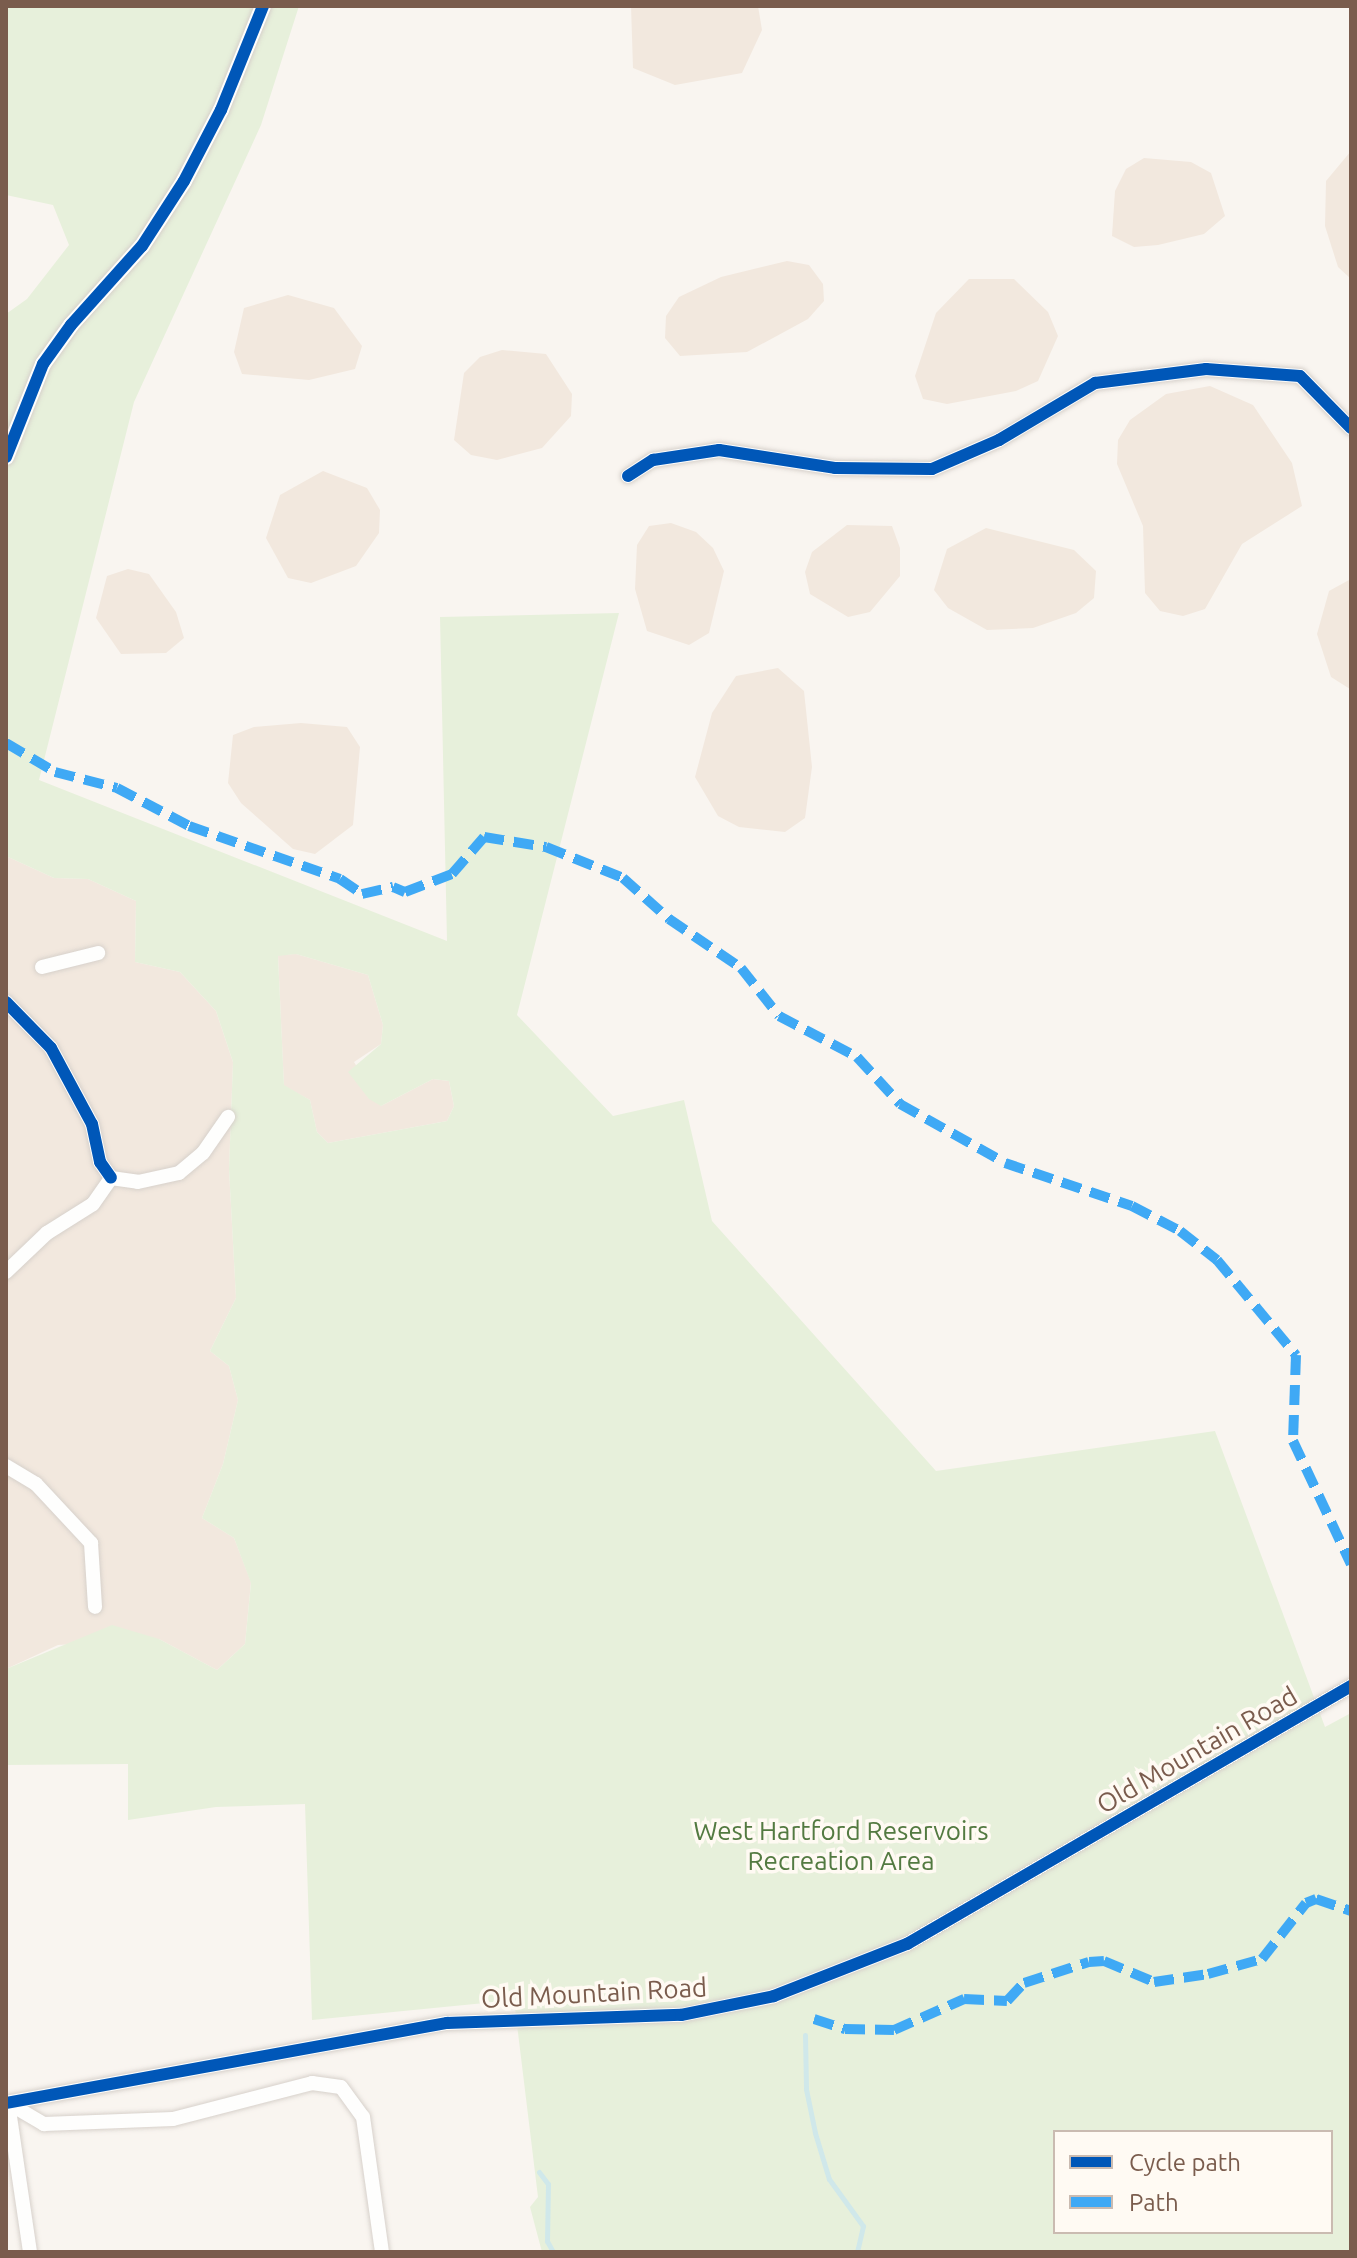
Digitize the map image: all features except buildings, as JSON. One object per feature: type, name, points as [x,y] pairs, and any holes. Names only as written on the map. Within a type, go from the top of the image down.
[{"type":"street","points":[[6,457],[43,364],[71,325],[142,246],[184,181],[221,110],[263,6]]},
{"type":"street","points":[[628,476],[653,460],[719,450],[835,468],[932,469],[999,440],[1095,383],[1206,369],[1300,376],[1351,428]]},
{"type":"street","points":[[42,967],[98,953]]},
{"type":"street","points":[[6,1002],[51,1048],[92,1124],[100,1162],[111,1178],[138,1182],[179,1173],[203,1153],[228,1117]]},
{"type":"street","points":[[6,1272],[47,1233],[93,1204],[111,1178]]},
{"type":"street","points":[[6,1466],[36,1484],[91,1543],[95,1607]]},
{"type":"street","name":"Old Mountain Road","points":[[7,2103],[447,2023],[681,2015],[774,1996],[907,1944],[1351,1686]]},
{"type":"street","points":[[7,2103],[44,2124],[173,2119],[312,2083],[341,2087],[363,2117],[382,2252]]},
{"type":"street","points":[[7,2103],[30,2252]]},
{"type":"shaded area","points":[[631,6],[758,6],[762,30],[742,73],[675,85],[633,68]]},
{"type":"shaded area","points":[[1351,151],[1351,279],[1338,267],[1325,226],[1326,181]]},
{"type":"shaded area","points":[[1144,158],[1191,162],[1211,173],[1225,216],[1204,234],[1158,245],[1134,247],[1112,236],[1115,191],[1126,169]]},
{"type":"shaded area","points":[[787,261],[809,265],[823,284],[824,301],[808,319],[747,352],[680,356],[665,338],[666,316],[679,297],[721,277]]},
{"type":"shaded area","points":[[969,279],[1014,279],[1048,312],[1058,336],[1038,381],[1016,391],[947,404],[923,399],[915,376],[936,313]]},
{"type":"shaded area","points":[[288,295],[334,308],[362,346],[355,369],[309,380],[242,374],[234,352],[244,308]]},
{"type":"shaded area","points":[[502,350],[546,354],[572,394],[571,416],[542,448],[497,460],[471,455],[454,440],[464,373],[480,357]]},
{"type":"shaded area","points":[[1210,386],[1253,405],[1292,463],[1302,506],[1242,544],[1205,609],[1183,616],[1160,611],[1145,593],[1143,526],[1117,464],[1118,440],[1130,420],[1166,394]]},
{"type":"shaded area","points":[[323,471],[367,488],[380,510],[379,533],[356,566],[311,583],[288,578],[266,538],[280,495]]},
{"type":"shaded area","points":[[671,523],[696,532],[713,548],[724,571],[709,633],[689,645],[647,631],[635,589],[637,545],[649,526]]},
{"type":"shaded area","points":[[847,525],[892,526],[900,548],[900,576],[870,612],[848,617],[810,594],[805,572],[812,552]]},
{"type":"shaded area","points":[[986,528],[1074,550],[1096,571],[1094,598],[1076,613],[1033,628],[987,630],[948,608],[934,590],[947,549]]},
{"type":"shaded area","points":[[128,569],[149,574],[176,612],[184,638],[166,653],[121,654],[96,618],[107,576]]},
{"type":"shaded area","points":[[1349,580],[1350,689],[1331,677],[1317,634],[1329,591]]},
{"type":"shaded area","points":[[778,668],[804,691],[812,767],[805,818],[785,832],[739,827],[718,816],[695,777],[712,713],[736,676]]},
{"type":"shaded area","points":[[301,723],[347,727],[360,747],[353,825],[315,854],[293,849],[241,803],[228,783],[233,735],[254,727]]},
{"type":"shaded area","points":[[6,856],[54,878],[88,879],[136,901],[135,962],[180,972],[216,1011],[233,1062],[229,1169],[236,1298],[210,1351],[229,1366],[238,1400],[223,1464],[202,1518],[234,1538],[251,1582],[245,1644],[217,1670],[159,1639],[58,1645],[6,1669]]},
{"type":"shaded area","points":[[296,954],[368,975],[383,1025],[381,1044],[354,1062],[381,1106],[433,1079],[449,1081],[454,1106],[447,1121],[328,1143],[317,1132],[310,1100],[284,1086],[278,955]]},
{"type":"green space","name":"West Hartford Reservoirs Recreation Area","points":[[6,6],[299,6],[261,125],[134,402],[39,780],[447,941],[440,617],[619,613],[517,1015],[613,1116],[684,1100],[712,1221],[936,1471],[1215,1431],[1325,1727],[1351,1713],[1351,2252],[542,2252],[530,2207],[538,2197],[514,2000],[312,2020],[305,1804],[216,1807],[128,1820],[128,1764],[6,1765],[6,1669],[112,1625],[159,1639],[217,1670],[245,1644],[251,1583],[234,1538],[202,1518],[223,1464],[238,1400],[229,1366],[210,1351],[236,1298],[229,1169],[233,1062],[216,1011],[180,972],[135,962],[136,901],[88,879],[54,878],[6,856],[6,314],[27,299],[69,245],[53,205],[6,195]],"holes":[[[296,954],[368,975],[383,1025],[381,1044],[348,1072],[369,1099],[381,1106],[433,1079],[449,1081],[454,1106],[447,1121],[328,1143],[317,1132],[310,1100],[284,1085],[278,956]]]},
{"type":"waterway","points":[[805,2035],[806,2089],[815,2133],[829,2179],[863,2226],[857,2252]]},
{"type":"waterway","points":[[539,2172],[548,2184],[547,2241],[553,2252]]},
{"type":"marked path","points":[[6,743],[55,772],[117,788],[189,826],[340,879],[362,894],[393,887],[405,892],[452,874],[484,837],[546,847],[623,878],[669,919],[741,968],[779,1016],[857,1057],[900,1104],[1005,1163],[1132,1206],[1180,1231],[1217,1260],[1296,1355],[1293,1441],[1351,1564]]},
{"type":"marked path","points":[[814,2019],[845,2029],[894,2030],[964,1999],[1007,2001],[1024,1983],[1089,1962],[1104,1961],[1154,1982],[1208,1974],[1262,1959],[1306,1903],[1316,1899],[1351,1911]]},
{"type":"cycle path","points":[[6,457],[43,364],[71,325],[142,246],[184,181],[221,110],[263,6]]},
{"type":"cycle path","points":[[628,476],[653,460],[719,450],[835,468],[932,469],[999,440],[1095,383],[1206,369],[1300,376],[1351,428]]},
{"type":"cycle path","points":[[6,1002],[51,1048],[92,1124],[100,1162],[111,1178]]},
{"type":"cycle path","points":[[6,2103],[447,2023],[681,2015],[774,1996],[907,1944],[1351,1686]]}]
